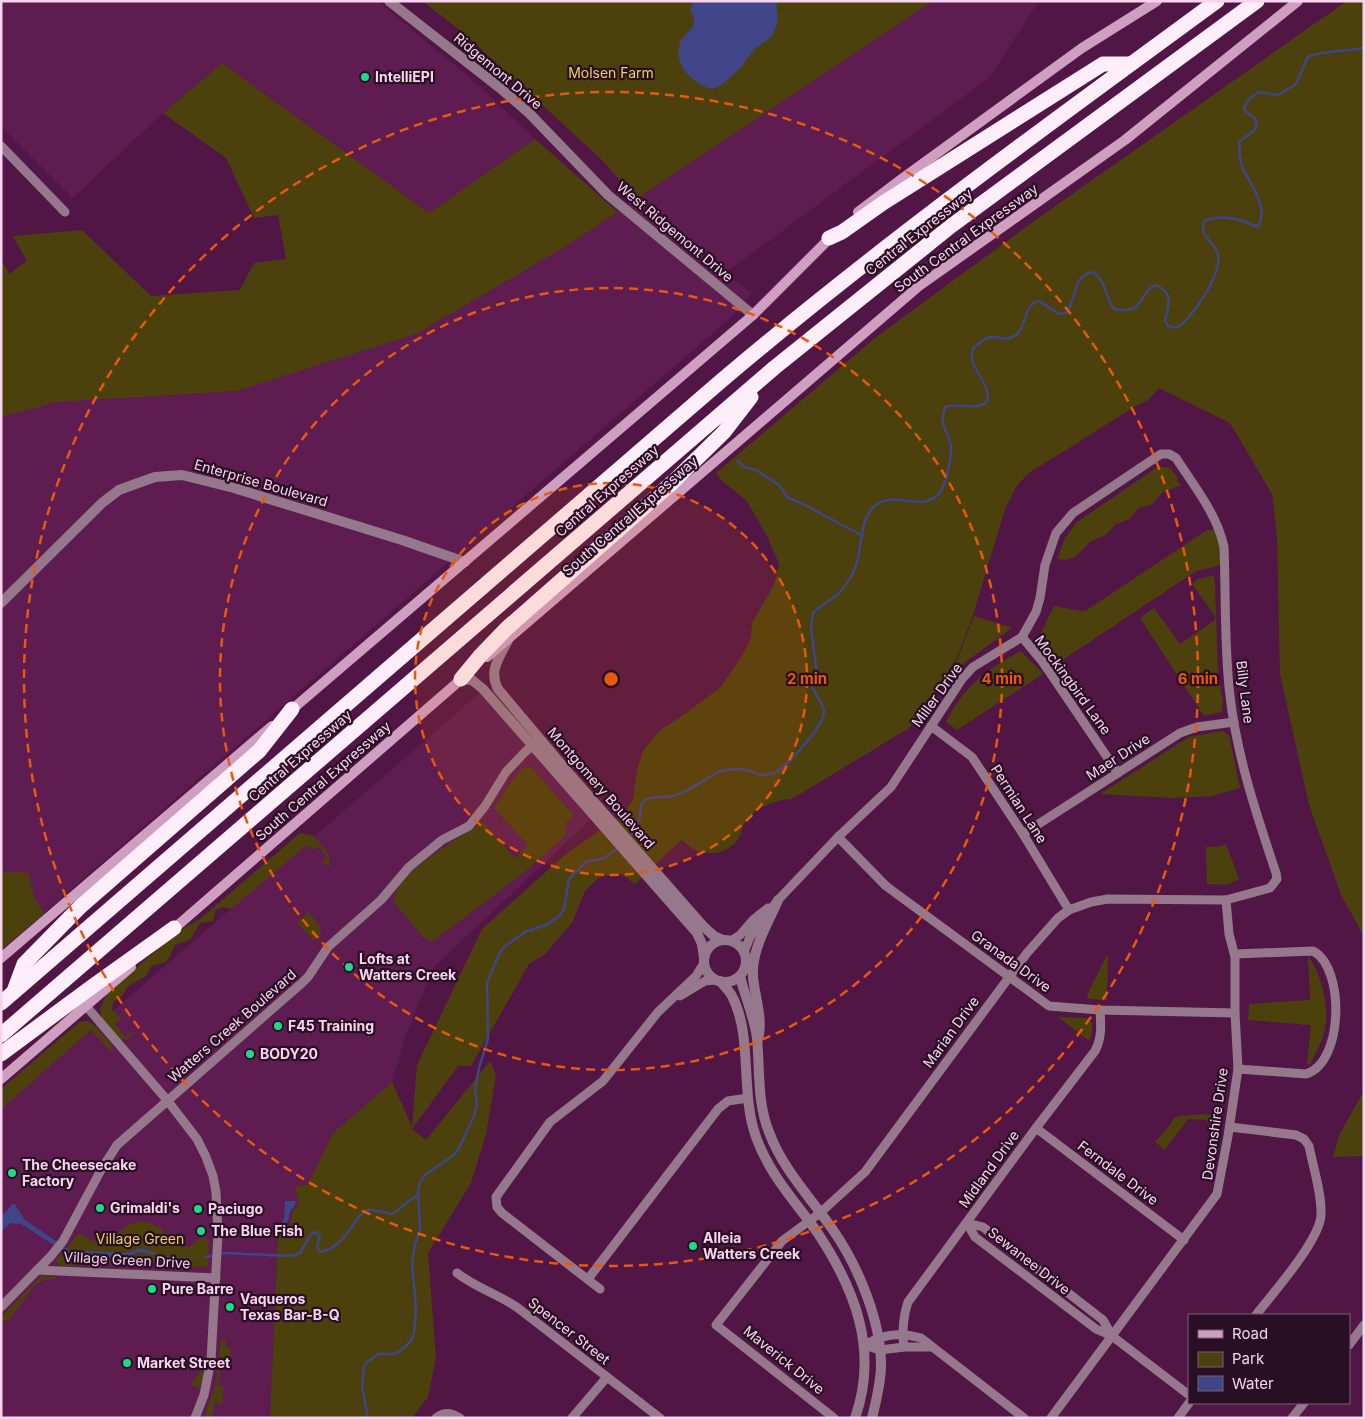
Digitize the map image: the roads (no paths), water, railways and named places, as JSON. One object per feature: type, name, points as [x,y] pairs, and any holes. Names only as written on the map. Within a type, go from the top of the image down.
[{"type":"highway","name":"Central Expressway","points":[[1,1003],[773,337],[950,197],[1217,1]]},
{"type":"highway","name":"Central Expressway","points":[[1,1035],[774,368],[951,226],[1257,1]]},
{"type":"highway","points":[[829,238],[842,232],[883,203],[1104,64],[1130,64]]},
{"type":"highway","points":[[462,679],[480,656],[507,628],[673,482],[724,432],[774,368]]},
{"type":"highway","points":[[13,993],[24,964],[81,906],[259,751],[292,709]]},
{"type":"highway","points":[[1,1054],[174,928]]},
{"type":"main road","points":[[1,958],[753,315],[829,238],[880,195],[1082,48],[1157,1]]},
{"type":"main road","name":"South Central Expressway","points":[[1,1079],[918,286],[1125,140],[1298,1]]},
{"type":"street","name":"Ridgemont Drive","points":[[389,1],[522,107],[583,168]]},
{"type":"street","points":[[1,146],[65,212]]},
{"type":"street","name":"West Ridgemont Drive","points":[[583,168],[608,195],[753,315]]},
{"type":"street","name":"Miller Drive","points":[[744,952],[750,937],[778,900],[838,837],[890,787],[962,679],[974,667],[1022,637],[1036,612],[1045,565],[1056,533],[1073,513],[1161,454],[1169,454]]},
{"type":"street","name":"Billy Lane","points":[[1169,454],[1176,458],[1215,520],[1222,536],[1225,569],[1227,661],[1234,722],[1254,804],[1276,874],[1277,880],[1274,884]]},
{"type":"street","name":"Enterprise Boulevard","points":[[1,603],[102,504],[119,490],[155,477],[164,476],[182,475],[234,488],[430,549],[465,562]]},
{"type":"street","name":"Mockingbird Lane","points":[[1022,637],[1042,661],[1118,773]]},
{"type":"street","name":"Montgomery Boulevard","points":[[508,640],[497,663],[493,676],[494,681],[536,742]]},
{"type":"street","name":"Montgomery Boulevard","points":[[462,679],[472,680],[481,687],[536,742],[648,871],[697,933],[703,948],[704,961]]},
{"type":"street","name":"Maer Drive","points":[[1023,834],[1180,733],[1197,727],[1234,722]]},
{"type":"street","name":"Permian Lane","points":[[931,726],[972,757],[1023,834],[1069,910]]},
{"type":"street","name":"Watters Creek Boulevard","points":[[1,1307],[63,1241],[114,1148],[308,977],[328,947],[381,900],[409,867],[442,840],[469,826],[485,806],[506,772],[536,742]]},
{"type":"street","name":"Granada Drive","points":[[838,837],[886,886],[1049,1006],[1100,1010],[1235,1013]]},
{"type":"street","name":"Montgomery Boulevard","points":[[648,871],[714,936],[727,940]]},
{"type":"street","name":"Marian Drive","points":[[716,1325],[788,1235],[820,1213],[865,1172],[1009,977],[1058,918],[1069,910],[1091,902],[1108,899],[1226,900],[1270,888],[1274,884]]},
{"type":"street","points":[[757,1046],[761,1022],[753,976],[754,968],[758,948],[778,900]]},
{"type":"street","name":"Miller Drive","points":[[727,940],[743,932],[754,918],[778,900]]},
{"type":"street","name":"Devonshire Drive","points":[[1051,1418],[1217,1194],[1230,1127],[1238,1069],[1235,1013],[1235,954],[1228,934],[1226,900]]},
{"type":"street","points":[[600,1288],[502,1213],[497,1207],[496,1197],[550,1122],[603,1081],[663,1006],[696,976],[708,948],[712,944],[727,940],[741,947],[746,964],[740,976],[728,982],[705,981],[663,1006]]},
{"type":"street","points":[[1235,954],[1313,951],[1326,966],[1332,983],[1336,1014],[1334,1036],[1319,1067],[1312,1073],[1238,1069]]},
{"type":"street","points":[[704,961],[707,973],[730,992],[737,1008],[742,1029],[748,1098],[754,1132],[761,1151],[771,1171],[808,1221],[844,1277],[858,1312],[864,1345],[863,1382],[855,1418]]},
{"type":"street","points":[[740,976],[750,1008],[757,1046],[760,1091],[767,1129],[775,1148],[790,1174],[834,1231],[855,1270],[871,1308],[880,1350],[879,1383],[872,1418]]},
{"type":"street","points":[[86,1006],[167,1100],[197,1139],[210,1166],[216,1192],[217,1266],[211,1360],[204,1395],[196,1418]]},
{"type":"street","name":"Midland Drive","points":[[904,1347],[902,1333],[908,1302],[1095,1051],[1102,1028],[1100,1010]]},
{"type":"street","points":[[588,1279],[718,1109],[728,1101],[748,1098]]},
{"type":"street","points":[[1230,1127],[1296,1135],[1306,1140],[1309,1146],[1321,1207],[1321,1217],[1316,1235],[1257,1314]]},
{"type":"street","name":"Ferndale Drive","points":[[1036,1128],[1184,1240]]},
{"type":"street","name":"Sewanee Drive","points":[[967,1223],[983,1227],[1103,1320],[1112,1336],[1188,1394]]},
{"type":"street","name":"Village Green Drive","points":[[37,1270],[216,1278]]},
{"type":"street","name":"Spencer Street","points":[[457,1273],[474,1285],[512,1304],[660,1418]]},
{"type":"street","name":"Maverick Drive","points":[[716,1325],[834,1418]]},
{"type":"street","points":[[1350,1344],[1364,1326]]},
{"type":"street","points":[[864,1345],[878,1337],[902,1333],[921,1338],[1024,1418]]},
{"type":"street","points":[[864,1345],[880,1350],[904,1347],[932,1347]]},
{"type":"street","points":[[572,1418],[607,1377]]},
{"type":"street","points":[[1178,1418],[1188,1404]]},
{"type":"street","points":[[1292,1418],[1303,1404]]},
{"type":"street","points":[[191,1418],[199,1408]]},
{"type":"street","points":[[438,1416],[452,1414],[460,1418]]},
{"type":"water","points":[[694,1],[779,1],[776,6],[778,19],[774,32],[769,39],[755,49],[741,67],[724,83],[713,89],[693,80],[680,62],[679,47],[681,41],[694,22],[690,10]]},
{"type":"water","points":[[285,1201],[296,1201],[290,1211],[288,1221],[283,1224],[282,1222],[284,1219]]},
{"type":"water","points":[[12,1204],[15,1204],[24,1219],[69,1250],[127,1253],[143,1249],[167,1256],[207,1257],[164,1259],[157,1255],[139,1252],[128,1257],[113,1258],[68,1254],[21,1224],[11,1223],[1,1231],[1,1215]]},
{"type":"waterway","points":[[629,838],[638,823],[641,806],[646,800],[679,794],[718,772],[739,769],[759,775],[772,774],[788,763],[812,735],[819,725],[824,710],[812,686],[817,674],[811,627],[813,613],[838,594],[851,577],[859,555],[864,523],[876,505],[892,500],[926,501],[934,498],[940,492],[950,464],[951,451],[950,441],[943,424],[945,407],[979,406],[984,404],[988,397],[985,386],[972,360],[973,348],[988,338],[1007,339],[1016,335],[1020,331],[1027,311],[1034,303],[1039,301],[1059,314],[1066,313],[1081,278],[1093,272],[1103,284],[1114,309],[1131,309],[1140,303],[1149,289],[1155,285],[1168,295],[1169,304],[1165,320],[1168,326],[1176,328],[1183,323],[1190,316],[1211,284],[1218,263],[1216,250],[1205,236],[1204,221],[1213,218],[1229,218],[1258,226],[1261,218],[1260,203],[1242,166],[1240,157],[1239,142],[1257,126],[1255,119],[1244,110],[1248,101],[1259,92],[1278,95],[1296,84],[1308,57],[1321,53],[1364,48]]},
{"type":"waterway","points":[[738,461],[744,467],[756,470],[779,485],[787,497],[863,536]]},
{"type":"waterway","points":[[368,1418],[362,1387],[364,1367],[367,1362],[378,1354],[399,1352],[411,1341],[414,1333],[416,1309],[412,1263],[420,1229],[418,1189],[425,1175],[454,1155],[474,1116],[477,1105],[475,1089],[488,1039],[487,983],[499,954],[504,947],[525,932],[548,924],[559,916],[564,909],[569,879],[586,862],[604,858],[620,847]]},
{"type":"waterway","points":[[206,1257],[225,1253],[292,1256],[300,1253],[311,1234],[316,1232],[320,1236],[317,1246],[320,1252],[337,1244],[359,1217],[369,1210],[392,1214],[417,1196]]},
{"type":"place","name":"IntelliEPI","points":[[365,77]]},
{"type":"place","name":"Lofts at Watters Creek","points":[[349,967]]},
{"type":"place","name":"F45 Training","points":[[278,1026]]},
{"type":"place","name":"BODY20","points":[[250,1054]]},
{"type":"place","name":"The Cheesecake Factory","points":[[12,1173]]},
{"type":"place","name":"Grimaldi's","points":[[100,1208]]},
{"type":"place","name":"Paciugo","points":[[198,1209]]},
{"type":"place","name":"The Blue Fish","points":[[201,1231]]},
{"type":"place","name":"Alleia Watters Creek","points":[[693,1246]]},
{"type":"place","name":"Pure Barre","points":[[152,1289]]},
{"type":"place","name":"Vaqueros Texas Bar-B-Q","points":[[230,1307]]},
{"type":"place","name":"Market Street","points":[[127,1363]]},
{"type":"park label","name":"Molsen Farm","points":[[611,73]]},
{"type":"park label","name":"Village Green","points":[[140,1239]]}]
